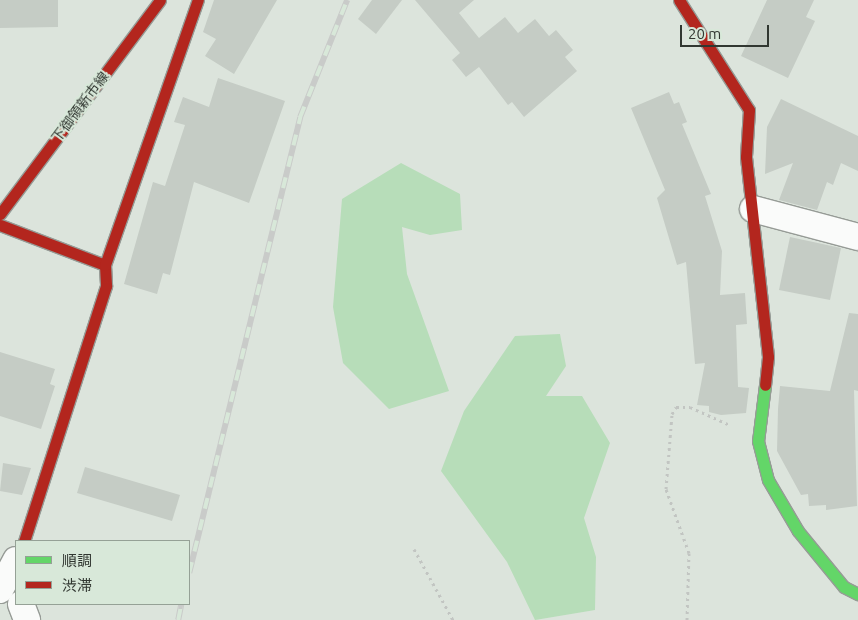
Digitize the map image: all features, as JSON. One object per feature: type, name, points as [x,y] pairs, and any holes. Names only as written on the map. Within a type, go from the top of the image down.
[{"type":"street","name":"下御領新市線","points":[[0,214],[160,0]]},
{"type":"street","points":[[24,540],[106,286],[105,265],[198,0]]},
{"type":"street","points":[[679,0],[749,110],[746,157],[768,357],[758,441],[768,480],[798,530],[844,587],[858,594]]},
{"type":"street","points":[[753,209],[858,237]]},
{"type":"street","points":[[0,225],[105,265]]},
{"type":"street","points":[[0,590],[15,562]]},
{"type":"street","points":[[21,605],[27,620]]},
{"type":"path","points":[[688,620],[689,553],[666,489],[672,414],[676,407],[690,408],[727,425],[761,423]]},
{"type":"path","points":[[414,549],[454,620]]},
{"type":"green space","points":[[401,163],[460,194],[462,230],[430,235],[402,227],[407,274],[449,391],[389,409],[343,363],[333,307],[342,199]]},
{"type":"green space","points":[[560,334],[566,366],[546,396],[582,396],[610,443],[584,518],[596,557],[595,610],[535,620],[507,562],[441,471],[464,411],[515,336]]},
{"type":"building","points":[[0,0],[58,0],[58,27],[0,28]]},
{"type":"building","points":[[214,0],[277,0],[234,74],[205,56],[216,39],[203,32]]},
{"type":"building","points":[[372,0],[402,0],[376,34],[358,19]]},
{"type":"building","points":[[415,0],[474,0],[459,13],[479,38],[505,17],[518,33],[535,19],[549,36],[556,30],[573,50],[565,57],[577,71],[524,117],[512,102],[508,105],[479,67],[466,77],[452,60],[460,53]]},
{"type":"building","points":[[767,0],[814,0],[806,17],[815,21],[788,78],[741,56]]},
{"type":"building","points":[[218,78],[285,101],[249,203],[194,182],[170,275],[163,273],[157,294],[124,284],[153,182],[165,186],[185,125],[174,122],[183,97],[209,107]]},
{"type":"building","points":[[669,92],[674,104],[679,102],[687,122],[682,124],[711,194],[705,196],[722,251],[720,295],[745,293],[747,324],[736,325],[738,387],[749,388],[746,413],[721,415],[709,412],[709,406],[697,405],[705,363],[695,364],[686,262],[677,265],[657,198],[665,190],[631,108]]},
{"type":"building","points":[[781,99],[858,136],[858,171],[841,163],[833,185],[827,182],[817,210],[779,200],[793,163],[765,174],[767,127]]},
{"type":"building","points":[[790,237],[841,248],[830,300],[779,290]]},
{"type":"building","points":[[849,313],[858,314],[858,391],[854,390],[857,506],[826,510],[826,505],[809,506],[808,494],[801,495],[777,451],[780,386],[830,391]]},
{"type":"building","points":[[0,352],[55,369],[50,384],[55,386],[41,429],[0,416]]},
{"type":"building","points":[[3,463],[31,468],[22,495],[0,491]]},
{"type":"building","points":[[85,467],[180,495],[172,521],[77,493]]},
{"type":"railway","points":[[190,569],[300,117],[347,0]]},
{"type":"railway","points":[[178,620],[181,605]]},
{"type":"traffic: fast","points":[[765,385],[758,441],[768,480],[798,531],[844,587],[858,594]]},
{"type":"traffic: jam","points":[[0,214],[160,0]]},
{"type":"traffic: jam","points":[[105,265],[198,0]]},
{"type":"traffic: jam","points":[[679,0],[749,110],[746,157],[768,357],[765,385]]},
{"type":"traffic: jam","points":[[0,225],[105,265],[106,286],[24,540]]}]
